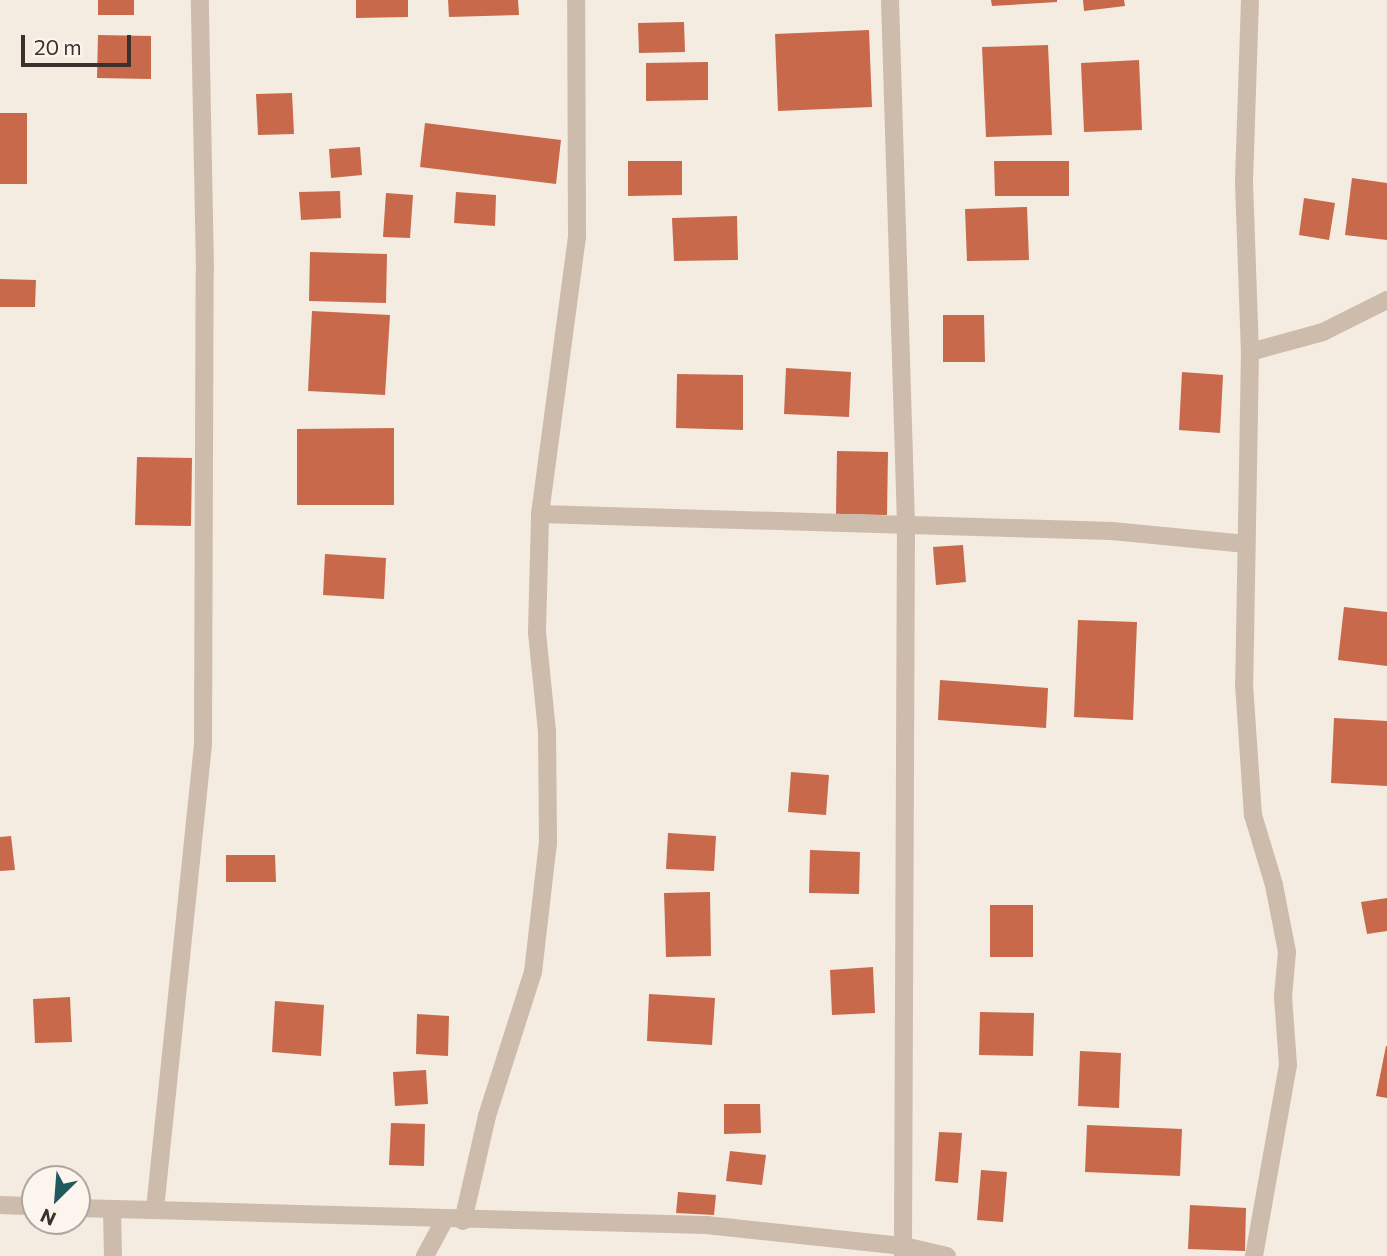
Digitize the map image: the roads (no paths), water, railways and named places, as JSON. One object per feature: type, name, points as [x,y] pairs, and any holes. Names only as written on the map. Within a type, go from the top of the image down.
[{"type":"street","points":[[155,1209],[203,742],[205,271],[200,0]]},
{"type":"street","points":[[425,1256],[454,1220],[533,972],[548,830],[547,731],[537,632],[540,514],[577,237],[576,0]]},
{"type":"street","points":[[890,0],[906,525],[904,1251]]},
{"type":"street","points":[[1250,0],[1244,182],[1250,352],[1244,684],[1253,815],[1274,885],[1287,952],[1283,997],[1287,1065],[1254,1256]]},
{"type":"street","points":[[1250,352],[1322,332],[1387,300]]},
{"type":"street","points":[[540,514],[1112,531],[1246,544]]},
{"type":"street","points":[[0,1205],[21,1206]]},
{"type":"street","points":[[91,1208],[706,1225],[947,1256]]},
{"type":"street","points":[[112,1209],[113,1256]]}]
